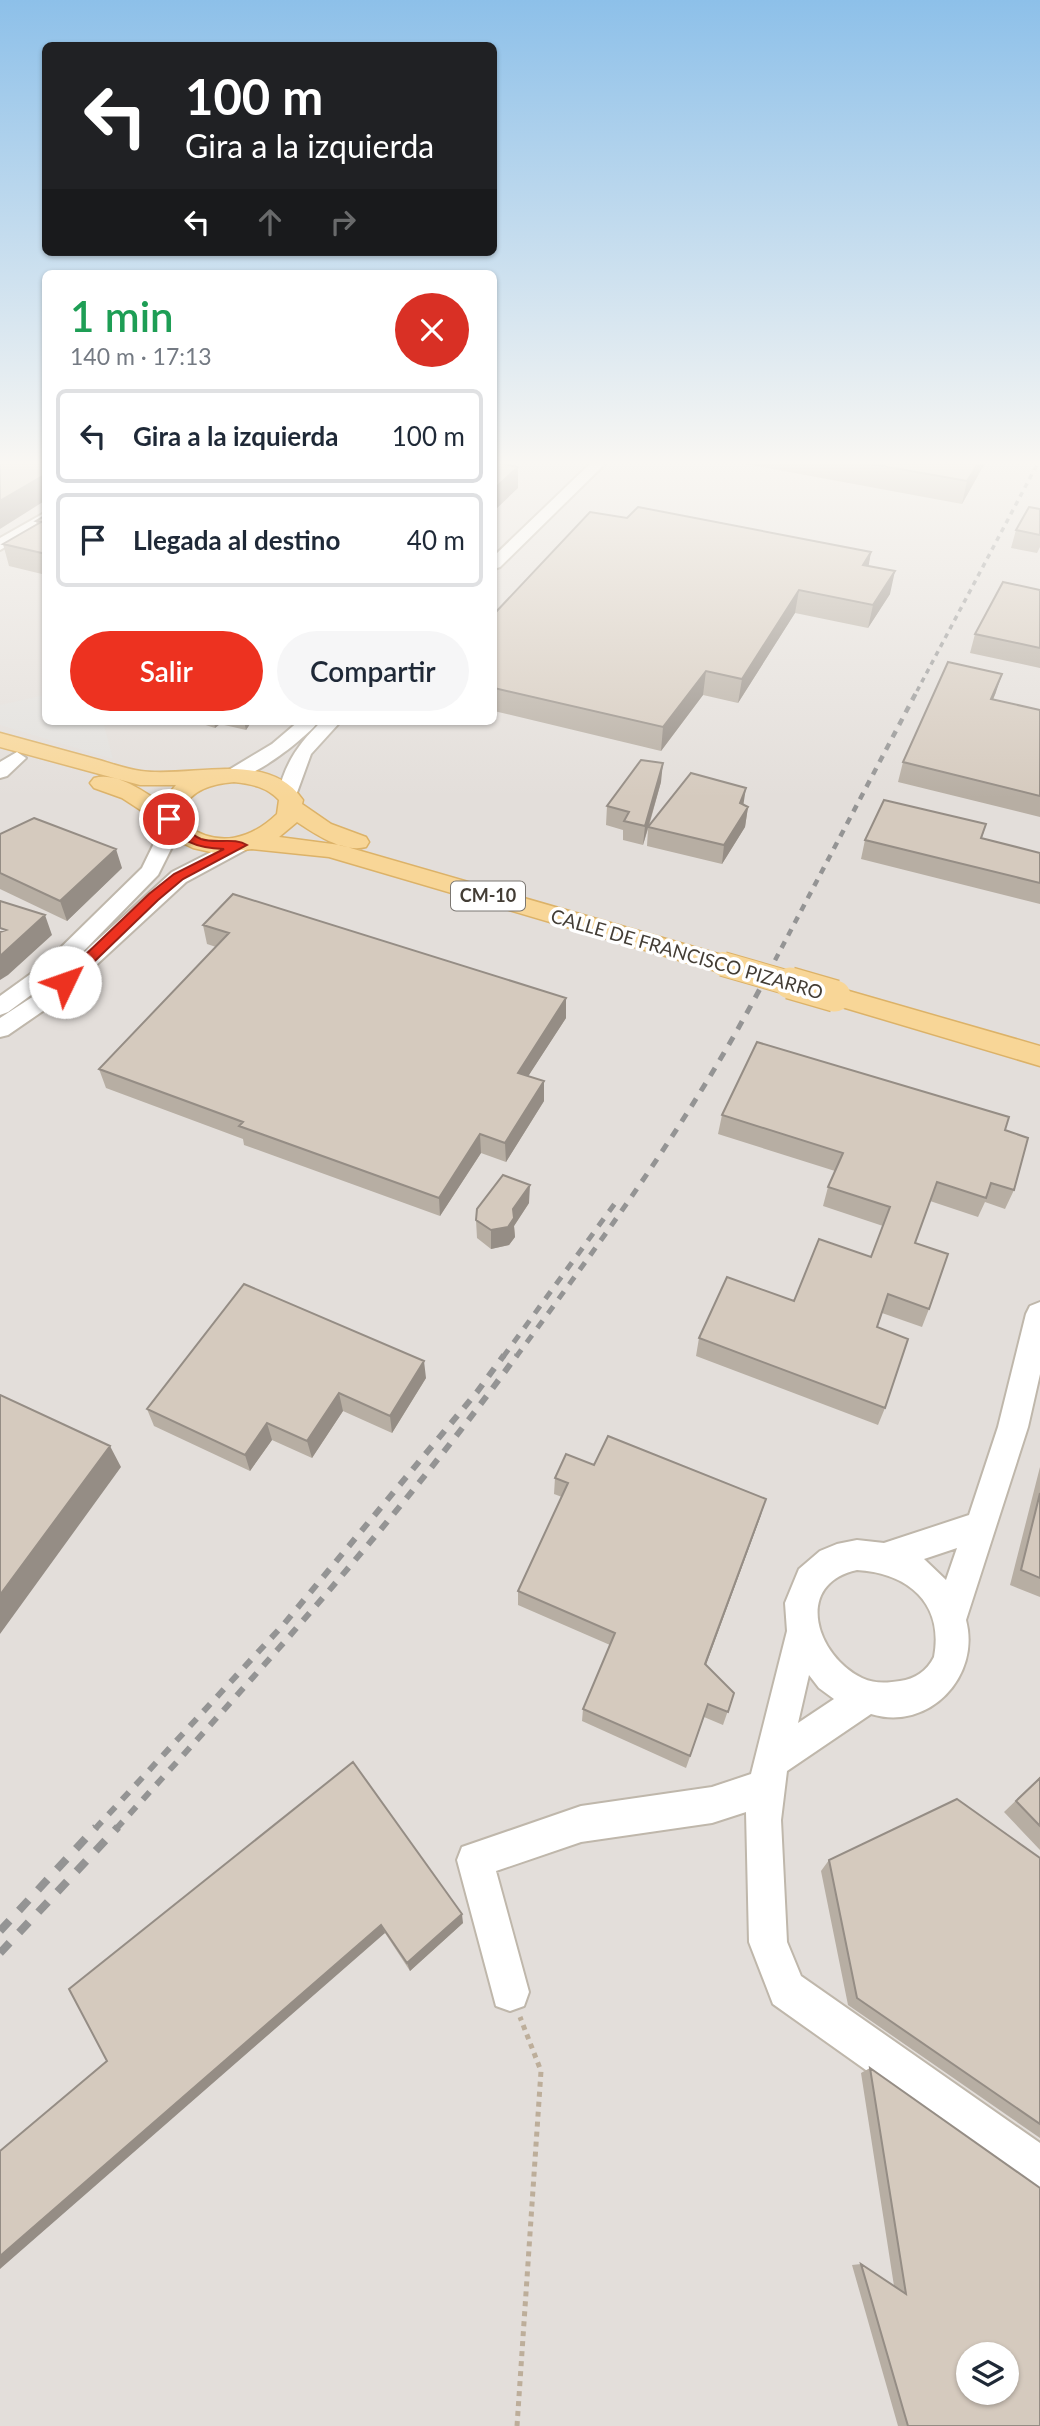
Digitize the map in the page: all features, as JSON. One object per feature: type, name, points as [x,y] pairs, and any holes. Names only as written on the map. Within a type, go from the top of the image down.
[{"type":"main road","name":"CM-10","points":[[0,740],[140,778],[207,779],[234,775],[268,782],[290,801]]},
{"type":"main road","name":"CM-10","points":[[6,761],[117,788],[171,822],[183,835],[198,842],[212,845],[246,844]]},
{"type":"main road","name":"CM-10","points":[[171,822],[173,802],[180,794],[207,779]]},
{"type":"main road","points":[[246,844],[279,826],[289,816],[290,801]]},
{"type":"main road","name":"CALLE DE FRANCISCO PIZARRO","points":[[290,801],[323,829],[342,838],[727,957]]},
{"type":"main road","name":"CALLE DE FRANCISCO PIZARRO","points":[[246,844],[331,850],[727,957],[1039,1052]]},
{"type":"street","points":[[234,775],[279,748],[305,725]]},
{"type":"street","points":[[290,801],[292,767],[328,725]]},
{"type":"street","points":[[0,1007],[51,970],[151,871],[171,822]]},
{"type":"street","points":[[0,1029],[56,990],[178,877],[246,844]]},
{"type":"street","points":[[950,1618],[1013,1427],[1040,1314]]},
{"type":"street","points":[[886,1557],[981,1525]]},
{"type":"street","points":[[803,1632],[815,1660],[838,1683],[867,1697],[898,1701],[925,1691],[935,1682],[944,1673],[953,1647],[950,1618],[936,1591],[913,1570],[886,1557],[857,1555],[831,1562],[811,1579],[801,1604],[803,1632],[769,1774],[762,1820],[768,1942],[787,1990],[1040,2168]]},
{"type":"street","points":[[510,1992],[474,1860],[580,1824],[712,1805],[769,1774],[867,1697]]},
{"type":"path","points":[[510,1992],[541,2071],[517,2426]]},
{"type":"shaded area","points":[[0,572],[42,572],[42,725],[497,725],[497,572],[1040,572],[1040,2426],[0,2426]]},
{"type":"shaded area","points":[[42,696],[42,725],[104,725],[113,759],[0,725],[0,705]]},
{"type":"building","points":[[533,572],[894,572],[873,605],[799,590],[742,679],[706,671],[663,727],[497,689],[497,611]]},
{"type":"building","points":[[1003,582],[1040,590],[1040,648],[975,634]]},
{"type":"building","points":[[948,662],[1002,674],[991,699],[1040,710],[1040,796],[903,762]]},
{"type":"building","points":[[641,760],[663,763],[645,826],[624,821],[629,812],[607,806]]},
{"type":"building","points":[[691,773],[746,788],[740,803],[748,807],[724,845],[648,827]]},
{"type":"building","points":[[884,800],[986,824],[981,838],[1040,853],[1040,883],[865,840]]},
{"type":"building","points":[[34,818],[116,849],[60,901],[0,873],[0,834]]},
{"type":"building","points":[[233,894],[566,998],[518,1073],[544,1081],[505,1143],[480,1134],[439,1198],[239,1126],[243,1122],[99,1069],[229,933],[203,925]]},
{"type":"building","points":[[0,901],[45,915],[0,956],[0,932],[6,930],[0,928]]},
{"type":"building","points":[[757,1042],[1009,1117],[1005,1130],[1028,1138],[1014,1190],[991,1183],[986,1198],[937,1182],[915,1243],[948,1254],[929,1309],[888,1294],[877,1327],[908,1339],[885,1408],[699,1338],[727,1277],[794,1301],[819,1239],[871,1257],[890,1207],[828,1187],[843,1153],[722,1115]]},
{"type":"building","points":[[503,1175],[530,1185],[513,1209],[514,1218],[508,1227],[491,1230],[476,1220],[477,1209]]},
{"type":"building","points":[[244,1284],[424,1361],[390,1416],[339,1393],[307,1441],[267,1423],[245,1455],[147,1409]]},
{"type":"building","points":[[0,1395],[110,1446],[0,1595]]},
{"type":"building","points":[[608,1436],[766,1499],[705,1664],[734,1693],[728,1712],[708,1704],[690,1756],[583,1709],[615,1633],[518,1591],[568,1483],[555,1478],[566,1454],[594,1465]]},
{"type":"building","points":[[1040,1493],[1040,1578],[1021,1570]]},
{"type":"building","points":[[353,1762],[462,1914],[407,1963],[381,1925],[0,2256],[0,2151],[107,2061],[69,1989]]},
{"type":"building","points":[[1040,1778],[1040,1826],[1016,1801]]},
{"type":"building","points":[[957,1799],[1040,1858],[1040,2124],[857,1998],[829,1860]]},
{"type":"building","points":[[870,2068],[1040,2188],[1040,2426],[908,2426],[861,2264],[906,2294]]},
{"type":"railway","points":[[917,691],[980,572]]},
{"type":"railway","points":[[762,985],[918,689]]},
{"type":"railway","points":[[516,1357],[615,1221],[678,1128],[763,983]]},
{"type":"railway","points":[[503,1357],[616,1202]]},
{"type":"railway","points":[[95,1829],[284,1624],[477,1392],[504,1355]]},
{"type":"railway","points":[[116,1829],[374,1538],[517,1355]]},
{"type":"railway","points":[[0,1931],[96,1827]]},
{"type":"railway","points":[[0,1953],[118,1827]]},
{"type":"route","points":[[65,982],[178,877],[240,845],[198,842],[183,835],[169,819]]}]
